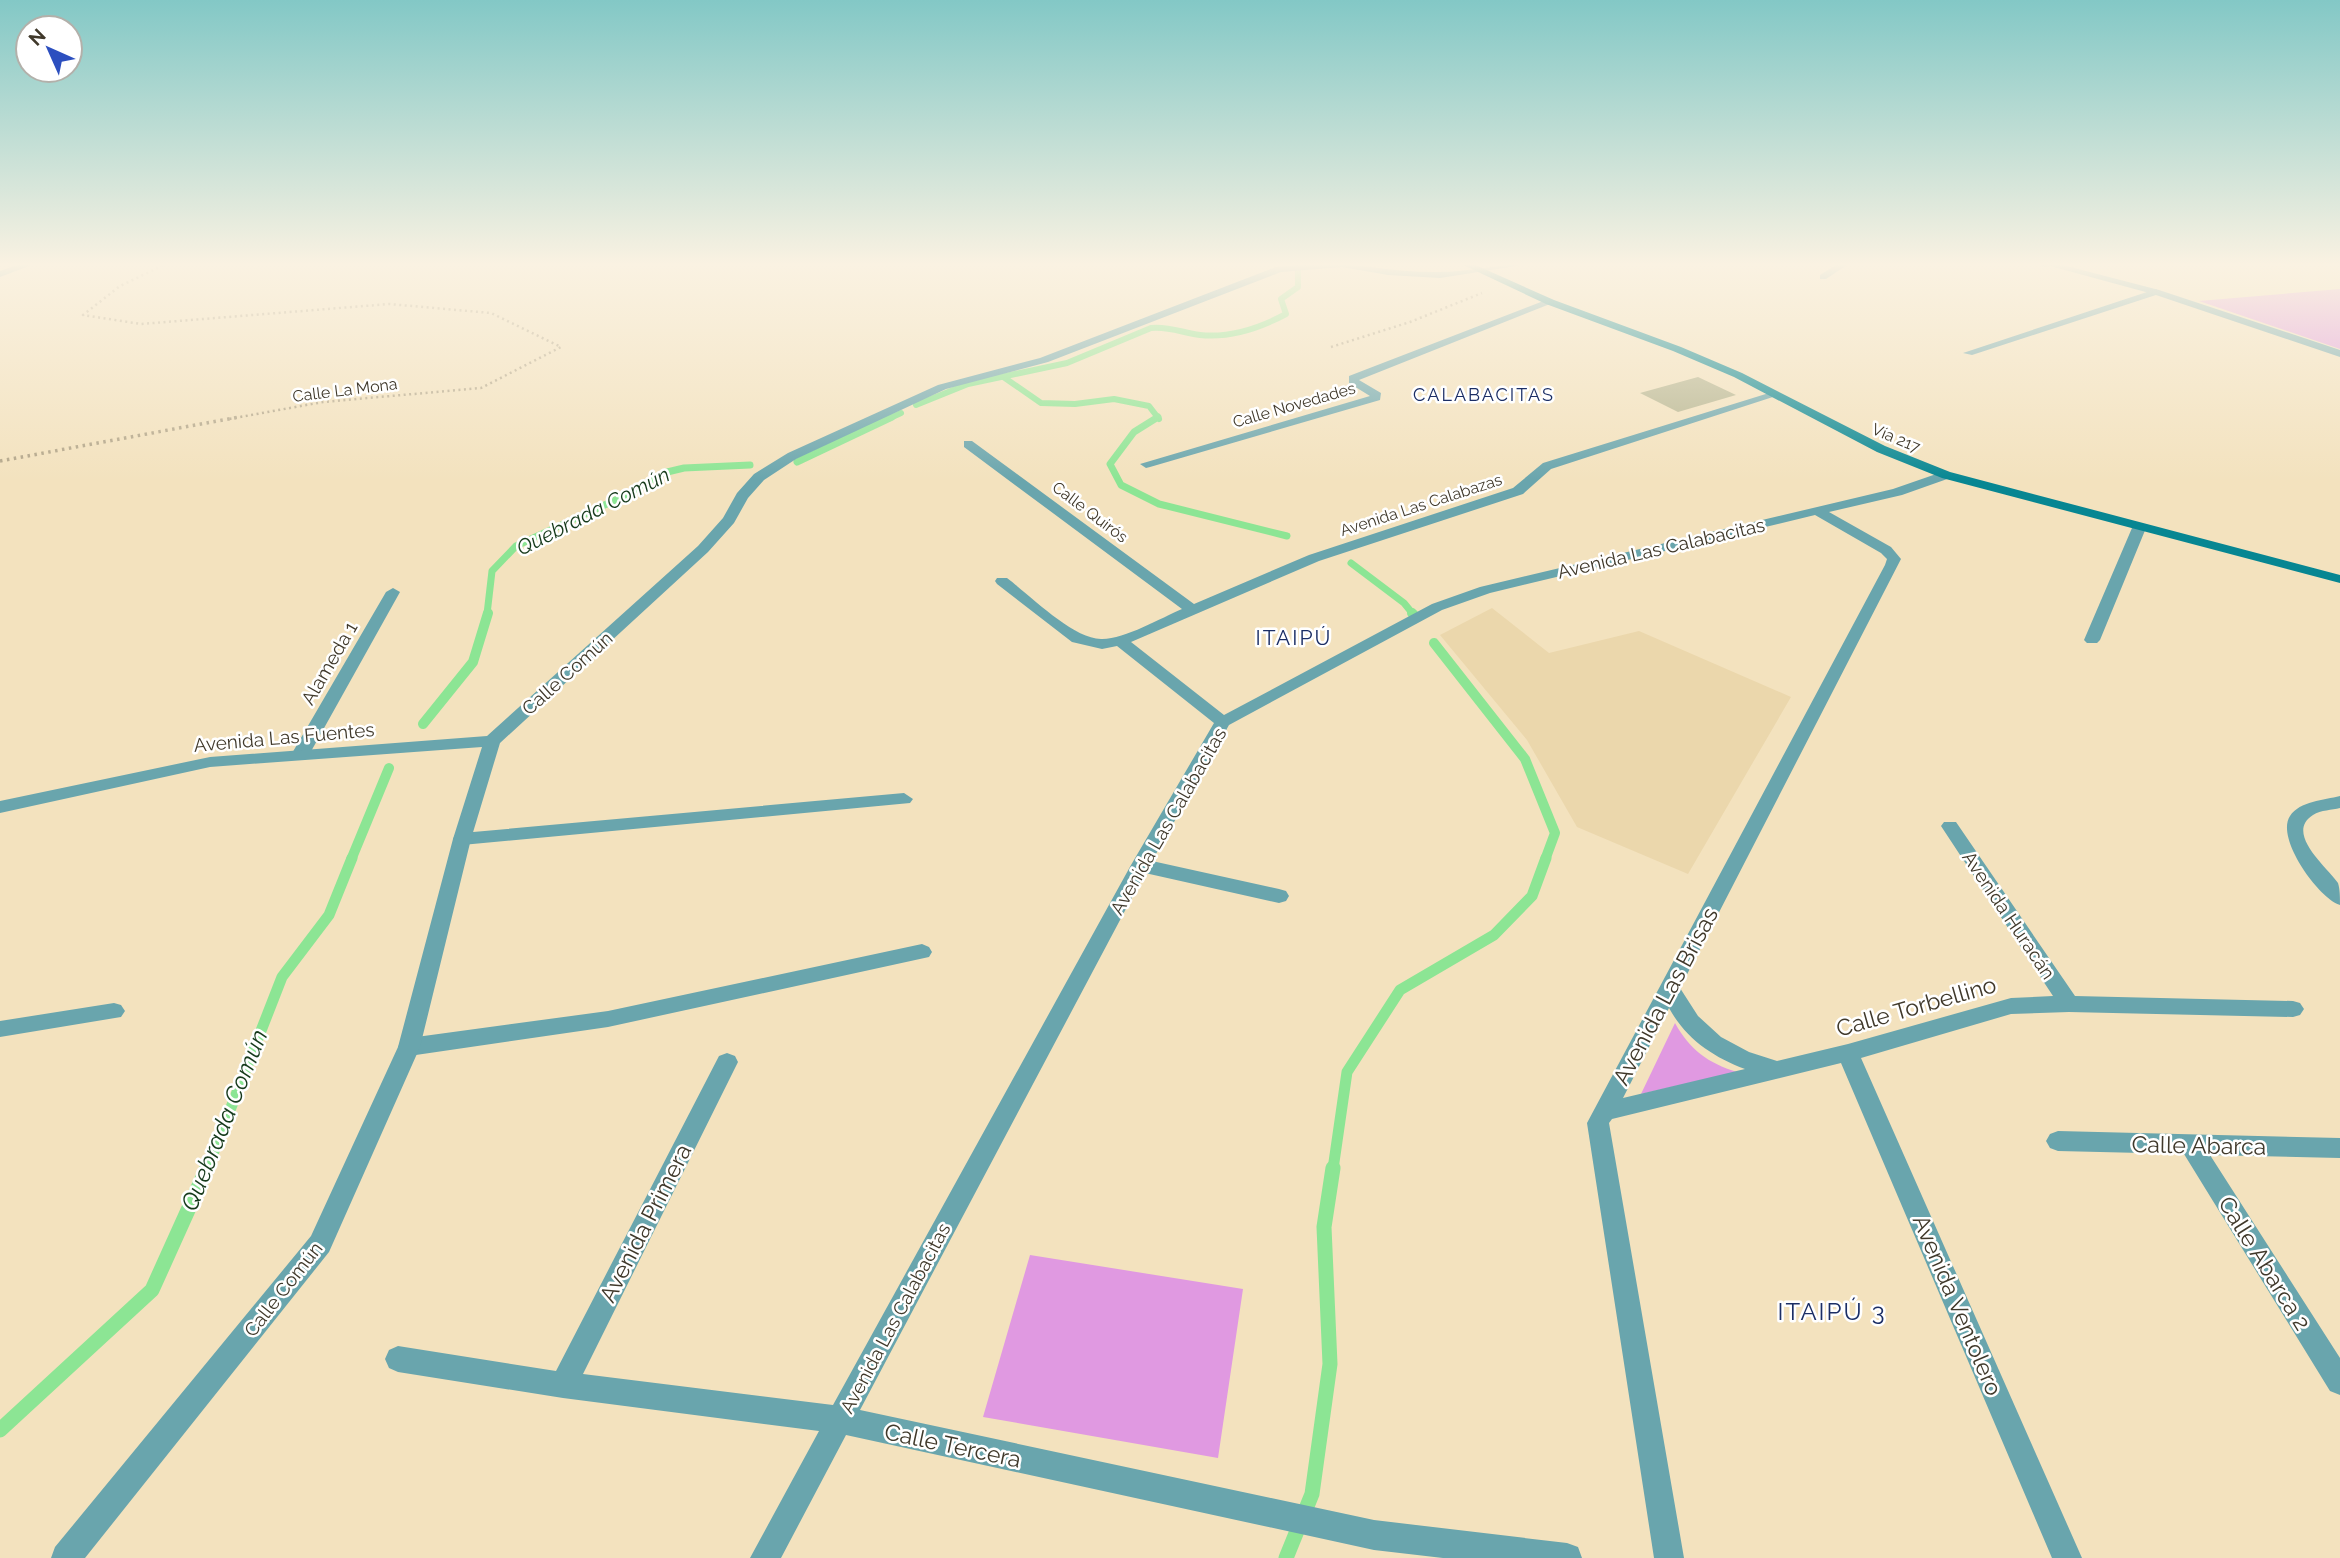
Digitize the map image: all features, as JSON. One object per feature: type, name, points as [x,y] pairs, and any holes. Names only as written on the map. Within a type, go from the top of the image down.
[{"type":"main road","name":"Vía 217","points":[[1641,336],[1738,376],[1881,449],[1946,475],[2340,579]]},
{"type":"street","name":"Calle Común","points":[[66,1558],[320,1244],[409,1046],[463,839],[492,741],[703,549],[729,520],[743,496],[759,477],[792,456],[942,387],[1044,360],[1107,336]]},
{"type":"street","name":"Calle Novedades","points":[[1146,464],[1376,398],[1377,396],[1353,381],[1353,378],[1463,336]]},
{"type":"street","points":[[1968,353],[2022,336]]},
{"type":"street","points":[[2286,336],[2340,354]]},
{"type":"street","name":"Avenida Las Calabazas","points":[[1120,641],[1314,558],[1518,491],[1547,466],[1773,395]]},
{"type":"street","name":"Calle Quirós","points":[[968,444],[1192,609]]},
{"type":"street","name":"Avenida Las Calabacitas","points":[[765,1558],[1140,865],[1223,722],[1437,607],[1485,590],[1897,492],[1946,475]]},
{"type":"street","name":"Avenida Las Brisas","points":[[1669,1558],[1598,1123],[1894,559],[1886,550],[1817,511]]},
{"type":"street","points":[[2092,640],[2139,528]]},
{"type":"street","points":[[1002,581],[1077,639],[1102,644],[1120,641],[1223,722]]},
{"type":"street","name":"Alameda 1","points":[[300,755],[393,592]]},
{"type":"street","name":"Avenida Las Fuentes","points":[[0,807],[210,762],[492,741]]},
{"type":"street","points":[[463,839],[904,799]]},
{"type":"street","points":[[2340,802],[2307,811],[2297,819],[2293,832],[2298,847],[2340,898]]},
{"type":"street","name":"Avenida Huracán","points":[[1950,826],[2068,1004]]},
{"type":"street","points":[[1140,865],[1279,896]]},
{"type":"street","points":[[409,1046],[608,1019],[922,952]]},
{"type":"street","points":[[1670,990],[1695,1030],[1714,1046],[1740,1059],[1779,1070]]},
{"type":"street","name":"Calle Torbellino","points":[[1602,1112],[1849,1052],[2011,1006],[2068,1004],[2293,1010]]},
{"type":"street","points":[[0,1029],[114,1011]]},
{"type":"street","name":"Avenida Ventolero","points":[[1849,1052],[2067,1558]]},
{"type":"street","name":"Avenida Primera","points":[[563,1385],[727,1062]]},
{"type":"street","name":"Calle Abarca","points":[[2058,1141],[2340,1148]]},
{"type":"street","name":"Calle Abarca 2","points":[[2191,1145],[2340,1382]]},
{"type":"street","name":"Calle Tercera","points":[[398,1359],[563,1385],[840,1420],[1244,1509],[1376,1535],[1567,1558]]},
{"type":"path","name":"Calle La Mona","points":[[0,461],[323,402],[481,388],[561,347],[538,336]]},
{"type":"path","points":[[1331,346],[1365,336]]},
{"type":"shaded area","points":[[2301,336],[2340,336],[2340,349]]},
{"type":"shaded area","points":[[1492,608],[1549,653],[1639,631],[1791,697],[1688,874],[1577,827],[1527,740],[1440,635]]},
{"type":"shaded area","points":[[1675,1023],[1687,1041],[1701,1054],[1737,1072],[1641,1094]]},
{"type":"shaded area","points":[[1030,1255],[1243,1289],[1218,1458],[983,1417]]},
{"type":"building","points":[[1698,377],[1736,395],[1678,412],[1640,393]]},
{"type":"waterway","points":[[1003,377],[1067,363],[1133,336]]},
{"type":"waterway","points":[[1209,336],[1213,336]]},
{"type":"waterway","name":"Quebrada Común","points":[[916,405],[968,384],[1003,377]]},
{"type":"waterway","points":[[1003,377],[1041,403],[1075,404],[1114,399],[1149,406],[1158,417]]},
{"type":"waterway","name":"Quebrada Común","points":[[888,419],[901,413]]},
{"type":"waterway","name":"Quebrada Común","points":[[797,462],[892,417]]},
{"type":"waterway","points":[[1158,417],[1134,432],[1110,464],[1121,485],[1159,504],[1287,536]]},
{"type":"waterway","name":"Quebrada Común","points":[[487,614],[492,571],[516,546],[624,496],[663,473],[684,468],[750,465]]},
{"type":"waterway","points":[[1351,563],[1404,603],[1413,614]]},
{"type":"waterway","name":"Quebrada Común","points":[[423,724],[473,662],[488,613]]},
{"type":"waterway","points":[[1434,643],[1525,759],[1555,833],[1545,860]]},
{"type":"waterway","name":"Quebrada Común","points":[[351,860],[389,768]]},
{"type":"waterway","name":"Quebrada Común","points":[[207,1169],[282,977],[329,915],[352,858]]},
{"type":"waterway","points":[[1333,1169],[1347,1072],[1400,990],[1494,935],[1532,896],[1546,858]]},
{"type":"waterway","name":"Quebrada Común","points":[[0,1430],[152,1290],[207,1168]]},
{"type":"waterway","points":[[1286,1558],[1312,1494],[1330,1364],[1324,1227],[1333,1168]]},
{"type":"district","name":"CALABACITAS","points":[[1484,394]]},
{"type":"district","name":"ITAIPÚ","points":[[1294,637]]},
{"type":"district","name":"ITAIPÚ 3","points":[[1832,1311]]}]
